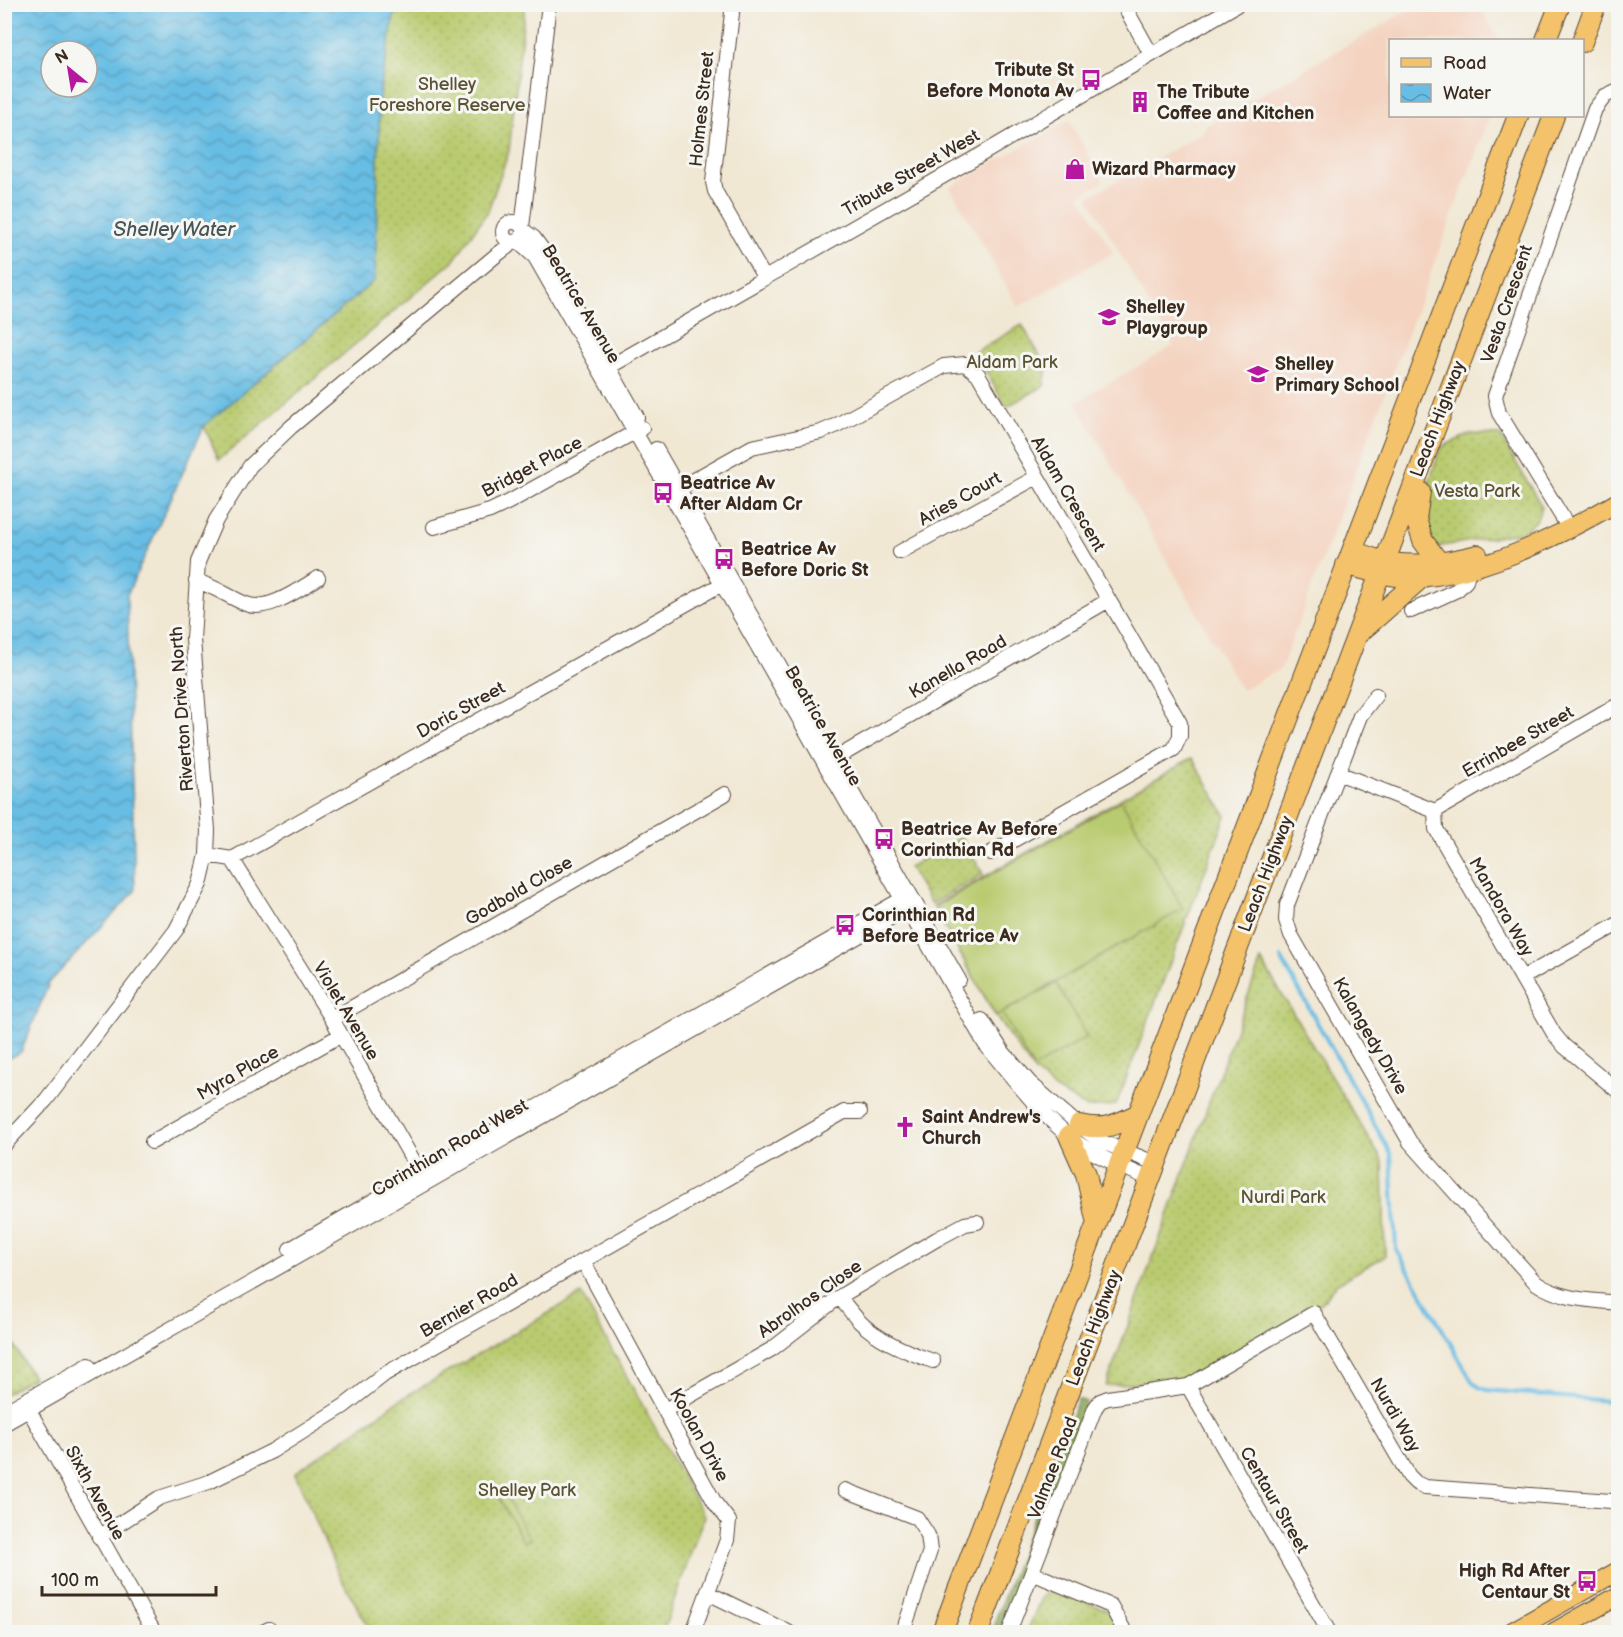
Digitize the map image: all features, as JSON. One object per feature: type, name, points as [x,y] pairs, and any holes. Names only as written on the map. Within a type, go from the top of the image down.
[{"type":"highway","points":[[1546,39],[1560,4]]},
{"type":"highway","points":[[1583,39],[1596,4]]},
{"type":"highway","name":"Leach Highway","points":[[942,1632],[1242,836],[1301,688],[1348,557],[1518,117]]},
{"type":"highway","name":"Leach Highway","points":[[978,1632],[1554,117]]},
{"type":"highway","points":[[1426,451],[1416,519],[1423,541],[1438,561]]},
{"type":"highway","points":[[1357,635],[1421,578]]},
{"type":"highway","points":[[1097,1224],[1074,1130],[1110,1128],[1138,1114]]},
{"type":"main road","points":[[1382,568],[1485,553],[1524,542],[1568,526],[1618,492]]},
{"type":"main road","points":[[1348,557],[1421,578],[1469,568],[1523,550],[1618,502]]},
{"type":"main road","points":[[1511,1632],[1618,1571]]},
{"type":"main road","points":[[1554,1632],[1618,1596]]},
{"type":"street","name":"Riverton Drive North","points":[[4,1145],[46,1100],[176,930],[201,884],[207,855],[208,830],[193,639],[198,562],[216,520],[250,466],[291,427],[494,256],[515,233],[524,203],[531,156],[549,4]]},
{"type":"street","name":"Holmes Street","points":[[733,4],[713,182],[715,191],[764,277]]},
{"type":"street","points":[[1123,4],[1151,54]]},
{"type":"street","name":"Tribute Street West","points":[[605,369],[982,154],[1238,4]]},
{"type":"street","name":"Vesta Crescent","points":[[1568,526],[1499,413],[1495,396],[1595,109],[1605,96],[1618,90]]},
{"type":"street","name":"Beatrice Avenue","points":[[515,233],[535,257],[605,369],[908,902],[991,1035],[1074,1130],[1083,1147],[1154,1171]]},
{"type":"street","name":"Aldam Crescent","points":[[674,491],[752,447],[821,432],[945,366],[965,364],[978,374],[1180,723],[1180,736],[1174,749],[991,853]]},
{"type":"street","name":"Bridget Place","points":[[434,527],[490,511],[639,430]]},
{"type":"street","name":"Aries Court","points":[[900,552],[1037,477]]},
{"type":"street","points":[[1412,611],[1457,590],[1466,581],[1469,568]]},
{"type":"street","points":[[196,581],[208,584],[249,606],[263,606],[318,578]]},
{"type":"street","name":"Doric Street","points":[[232,859],[725,582]]},
{"type":"street","name":"Kanella Road","points":[[829,762],[1109,600]]},
{"type":"street","name":"Kalangedy Drive","points":[[1376,695],[1360,716],[1287,905],[1286,920],[1291,935],[1417,1153],[1536,1283],[1550,1293],[1565,1297],[1618,1303]]},
{"type":"street","name":"Errinbee Street","points":[[1435,811],[1618,705]]},
{"type":"street","points":[[1338,773],[1435,811]]},
{"type":"street","name":"Godbold Close","points":[[332,1019],[725,794]]},
{"type":"street","name":"Mandora Way","points":[[1435,811],[1436,830],[1559,1042],[1618,1091]]},
{"type":"street","points":[[207,855],[232,859]]},
{"type":"street","name":"Violet Avenue","points":[[232,859],[332,1019],[423,1178]]},
{"type":"street","name":"Corinthian Road West","points":[[4,1424],[26,1406],[250,1273],[423,1178],[908,902]]},
{"type":"street","points":[[1522,978],[1618,924]]},
{"type":"street","name":"Myra Place","points":[[153,1142],[341,1035]]},
{"type":"street","name":"Bernier Road","points":[[99,1537],[159,1498],[209,1482],[272,1451],[344,1406],[385,1374],[844,1112],[860,1112]]},
{"type":"street","name":"Abrolhos Close","points":[[665,1410],[772,1349],[839,1297],[937,1239],[965,1224],[977,1222]]},
{"type":"street","name":"Koolan Drive","points":[[582,1261],[716,1503],[729,1521],[727,1540],[693,1632]]},
{"type":"street","points":[[839,1297],[861,1323],[874,1334],[914,1355],[933,1361]]},
{"type":"street","name":"Nurdi Way","points":[[1188,1386],[1314,1313],[1409,1476],[1416,1483],[1425,1487],[1611,1501],[1618,1504]]},
{"type":"street","name":"Valmae Road","points":[[1010,1632],[1095,1408],[1100,1401],[1188,1386]]},
{"type":"street","name":"Centaur Street","points":[[1188,1386],[1329,1632]]},
{"type":"street","name":"Corinthian Road West","points":[[4,1412],[26,1406]]},
{"type":"street","name":"Sixth Avenue","points":[[26,1406],[154,1632]]},
{"type":"street","points":[[845,1490],[917,1518],[928,1534],[930,1551],[903,1632]]},
{"type":"street","points":[[1032,1573],[1111,1606],[1125,1632]]},
{"type":"street","points":[[708,1593],[788,1632]]},
{"type":"shaded area","name":"Shelley Primary School","points":[[1417,5],[1479,5],[1498,39],[1389,39],[1389,117],[1490,117],[1281,669],[1241,690],[1076,402],[1173,346],[1088,197],[1204,132],[1207,125]]},
{"type":"shaded area","points":[[1069,120],[1104,182],[1080,195],[1113,253],[1018,307],[950,187]]},
{"type":"green space","name":"Shelley Foreshore Reserve","points":[[396,5],[525,5],[509,151],[488,211],[454,260],[219,460],[204,426],[375,280],[380,89]]},
{"type":"green space","name":"Aldam Park","points":[[1022,325],[1047,368],[1044,386],[1006,407],[975,352]]},
{"type":"green space","name":"Vesta Park","points":[[1470,434],[1500,435],[1542,507],[1536,521],[1522,532],[1437,547],[1422,532],[1419,511],[1441,447]]},
{"type":"green space","points":[[1192,758],[1226,816],[1116,1105],[1088,1108],[1054,1089],[1033,1070],[996,1017],[933,906]]},
{"type":"green space","points":[[1121,800],[1183,909],[996,1016],[934,907]]},
{"type":"green space","points":[[961,837],[983,874],[931,904],[909,867]]},
{"type":"green space","name":"Nurdi Park","points":[[1261,960],[1383,1162],[1385,1256],[1336,1284],[1322,1303],[1186,1379],[1106,1386]]},
{"type":"green space","points":[[1056,983],[1087,1037],[1033,1068],[1002,1013]]},
{"type":"green space","name":"Shelley Park","points":[[581,1294],[704,1516],[663,1632],[372,1632],[341,1579],[295,1473],[403,1398]]},
{"type":"green space","points":[[4,1329],[33,1377],[5,1394],[4,1394]]},
{"type":"green space","points":[[1078,1399],[1086,1402],[1000,1632],[991,1632]]},
{"type":"green space","points":[[505,1495],[530,1539],[524,1542],[499,1498]]},
{"type":"green space","points":[[1055,1588],[1109,1611],[1119,1632],[1027,1632],[1042,1596]]},
{"type":"water","name":"Shelley Water","points":[[5,4],[396,5],[380,89],[375,280],[204,426],[127,595],[135,891],[49,983],[21,1052],[5,1060]]},
{"type":"waterway","points":[[1281,958],[1391,1154],[1396,1249],[1472,1381],[1487,1390],[1618,1402]]},
{"type":"place","name":"Tribute St Before Monota Av","points":[[1091,80]]},
{"type":"place","name":"The Tribute Coffee and Kitchen","points":[[1140,102]]},
{"type":"place","name":"Wizard Pharmacy","points":[[1075,169]]},
{"type":"place","name":"Shelley Playgroup","points":[[1109,317]]},
{"type":"place","name":"Shelley Primary School","points":[[1258,374]]},
{"type":"place","name":"Beatrice Av After Aldam Cr","points":[[663,493]]},
{"type":"place","name":"Beatrice Av Before Doric St","points":[[724,559]]},
{"type":"place","name":"Beatrice Av Before Corinthian Rd","points":[[884,839]]},
{"type":"place","name":"Corinthian Rd Before Beatrice Av","points":[[845,925]]},
{"type":"place","name":"Saint Andrew's Church","points":[[905,1127]]},
{"type":"place","name":"High Rd After Centaur St","points":[[1587,1581]]}]
